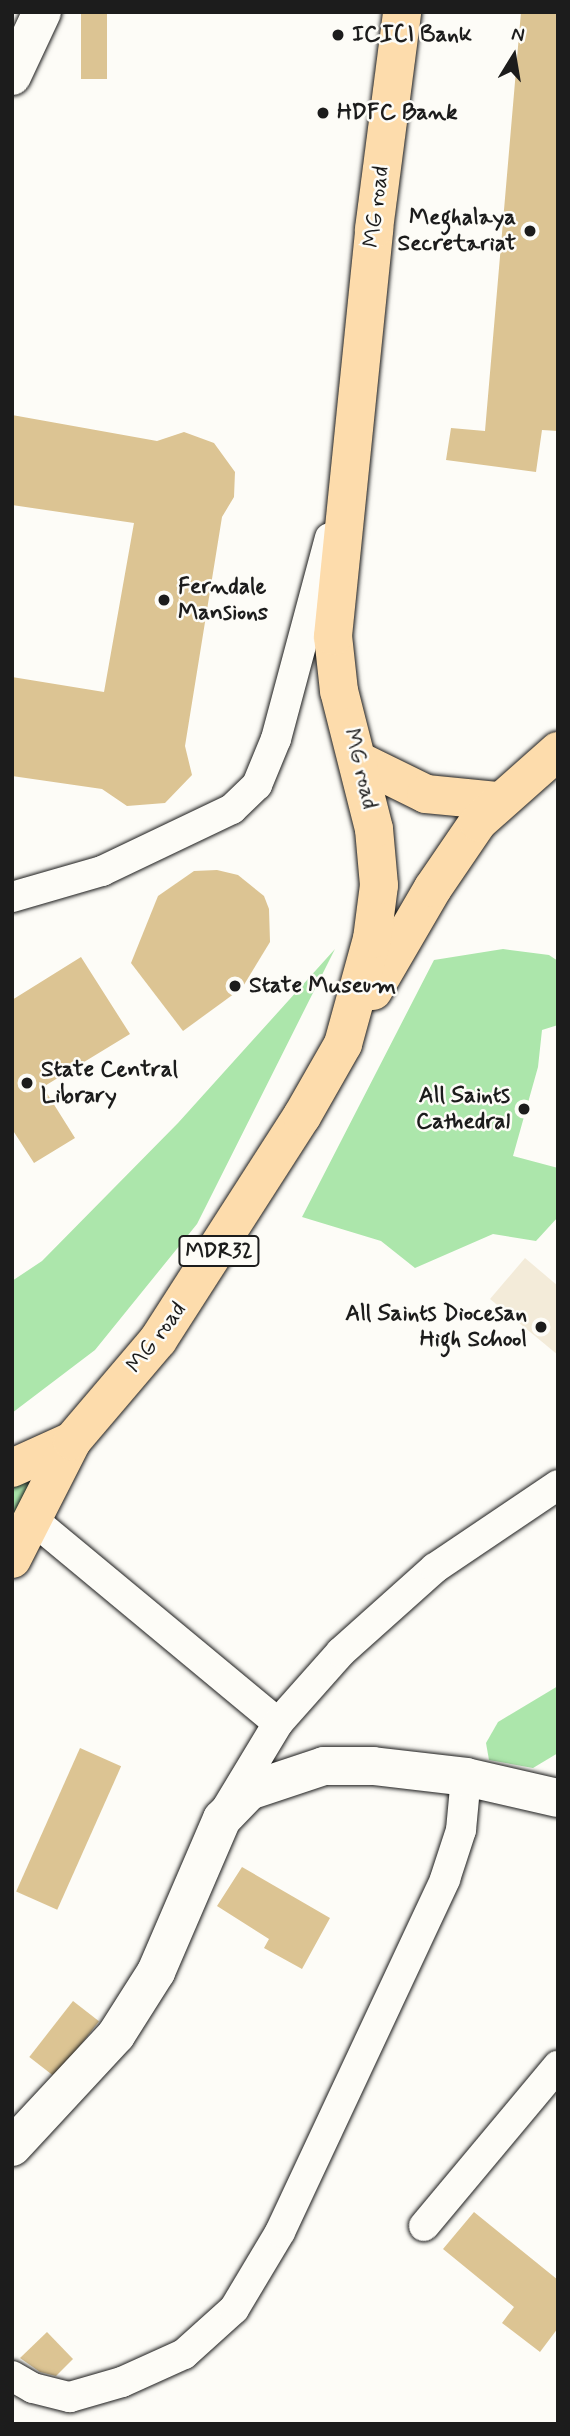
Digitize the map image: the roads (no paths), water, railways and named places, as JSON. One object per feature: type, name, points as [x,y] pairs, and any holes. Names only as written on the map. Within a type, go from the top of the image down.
[{"type":"main road","name":"MG road","points":[[12,1559],[72,1441],[158,1340],[203,1275],[343,1044],[372,939],[379,885],[374,828],[340,691],[333,636],[350,463],[402,12]]},
{"type":"main road","name":"MDR32","points":[[343,1044],[433,888],[497,801],[558,751]]},
{"type":"main road","points":[[359,761],[426,793],[497,801]]},
{"type":"main road","name":"MG road","points":[[12,1468],[72,1441]]},
{"type":"street","points":[[12,76],[42,12]]},
{"type":"street","points":[[12,897],[102,871],[232,809],[257,785],[276,739],[350,463]]},
{"type":"street","points":[[12,2147],[116,2035],[150,1982],[222,1819],[278,1723],[341,1652],[435,1568],[558,1485]]},
{"type":"street","points":[[31,1518],[278,1723]]},
{"type":"street","points":[[222,1819],[249,1791],[324,1766],[373,1766],[466,1777],[558,1798]]},
{"type":"street","points":[[12,2376],[33,2388],[70,2397],[122,2382],[184,2354],[234,2309],[280,2232],[445,1879],[461,1829],[466,1777]]},
{"type":"street","points":[[424,2226],[558,2066]]},
{"type":"place","name":"ICICI Bank","points":[[338,35]]},
{"type":"place","name":"HDFC Bank","points":[[323,113]]},
{"type":"place","name":"Meghalaya Secretariat","points":[[530,231]]},
{"type":"place","name":"Ferndale Mansions","points":[[164,600]]},
{"type":"place","name":"State Museum","points":[[235,986]]},
{"type":"place","name":"State Central Library","points":[[27,1083]]},
{"type":"place","name":"All Saints Cathedral","points":[[524,1109]]},
{"type":"place","name":"All Saints Diocesan High School","points":[[541,1327]]}]
